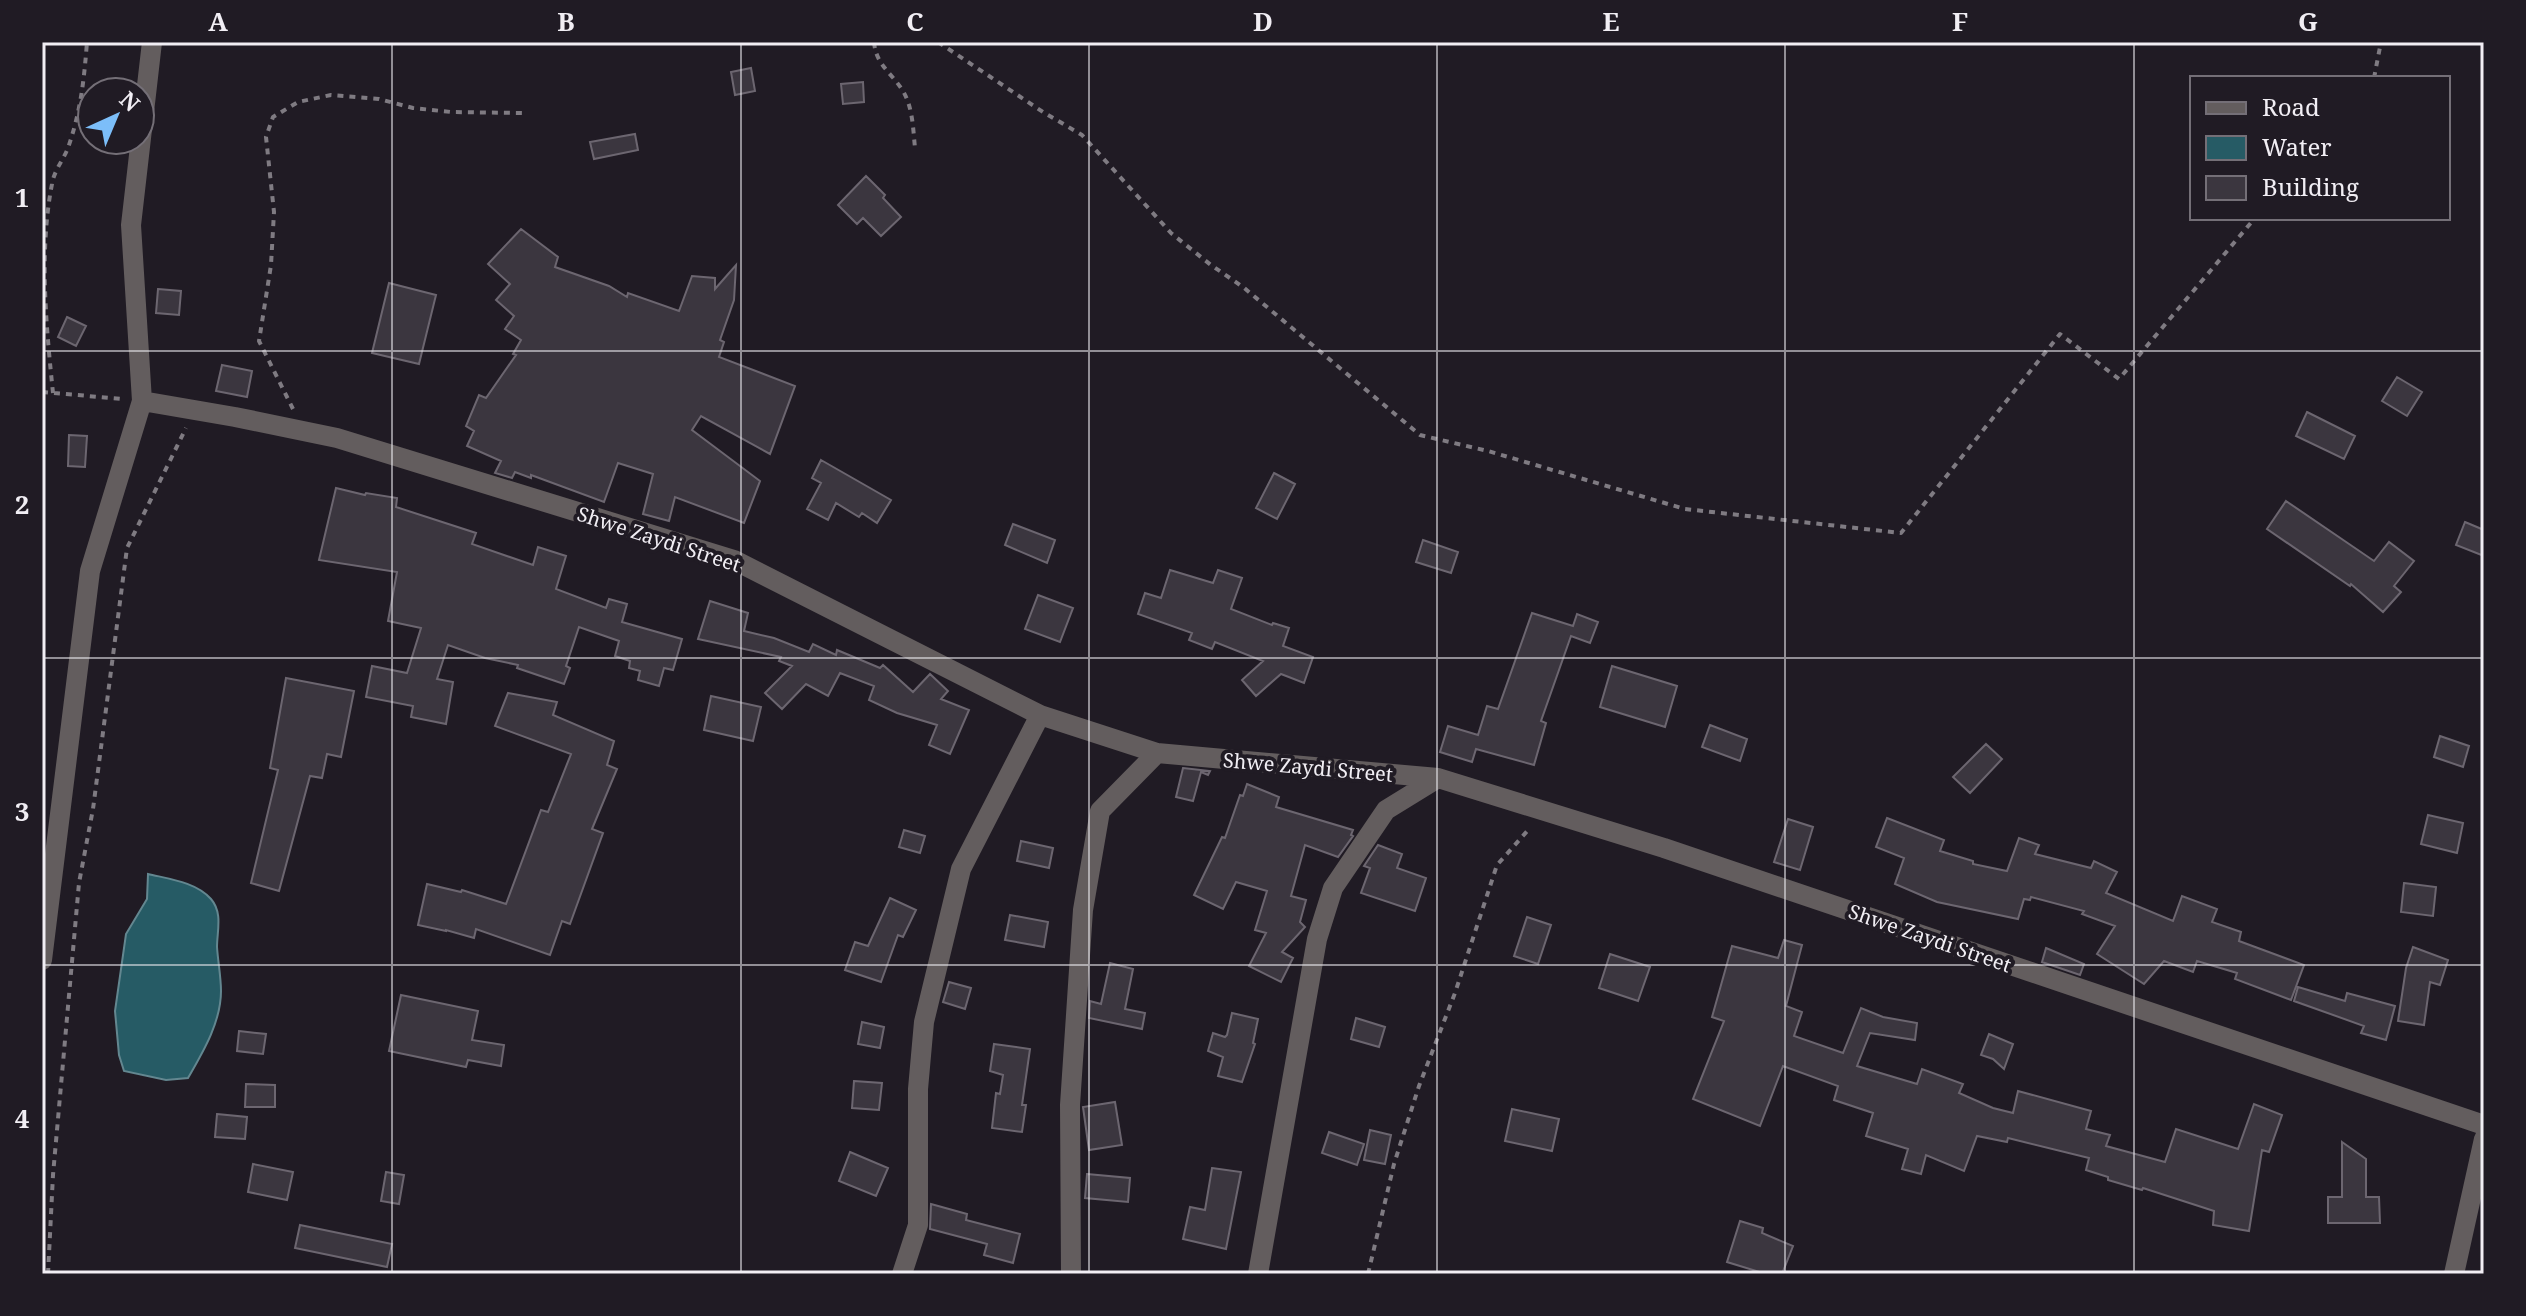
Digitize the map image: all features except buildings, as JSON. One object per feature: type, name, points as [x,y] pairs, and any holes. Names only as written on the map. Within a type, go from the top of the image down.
[{"type":"street","points":[[42,960],[90,571],[142,401],[131,225],[152,42]]},
{"type":"street","name":"Shwe Zaydi Street","points":[[142,401],[337,438],[734,560],[1040,715],[1157,753],[1438,778],[1664,848],[2484,1125]]},
{"type":"street","points":[[902,1274],[918,1225],[918,1089],[924,1022],[961,869],[1040,715]]},
{"type":"street","points":[[1071,1274],[1070,1105],[1083,910],[1100,811],[1157,753]]},
{"type":"street","points":[[1258,1274],[1317,939],[1333,888],[1386,810],[1438,778]]},
{"type":"street","points":[[2454,1274],[2484,1139]]},
{"type":"path","points":[[53,393],[46,281],[49,205],[52,181],[68,148],[83,95],[87,42]]},
{"type":"path","points":[[874,42],[875,57],[903,92],[911,110],[915,148]]},
{"type":"path","points":[[938,42],[1082,135],[1171,233],[1243,287],[1420,435],[1488,451],[1685,509],[1901,533],[2060,334],[2119,379],[2253,220]]},
{"type":"path","points":[[2374,76],[2380,47],[2378,42]]},
{"type":"path","points":[[304,431],[259,341],[271,265],[274,212],[266,137],[273,117],[298,102],[331,95],[379,99],[413,108],[451,112],[522,113]]},
{"type":"path","points":[[42,392],[142,401]]},
{"type":"path","points":[[48,1274],[59,1100],[79,883],[93,809],[127,548],[194,411]]},
{"type":"path","points":[[1368,1274],[1394,1164],[1497,865],[1545,811]]},
{"type":"water","points":[[148,874],[182,882],[205,893],[215,904],[218,916],[221,986],[218,1014],[188,1078],[166,1080],[124,1071],[119,1055],[115,1011],[126,934],[147,899]]}]
